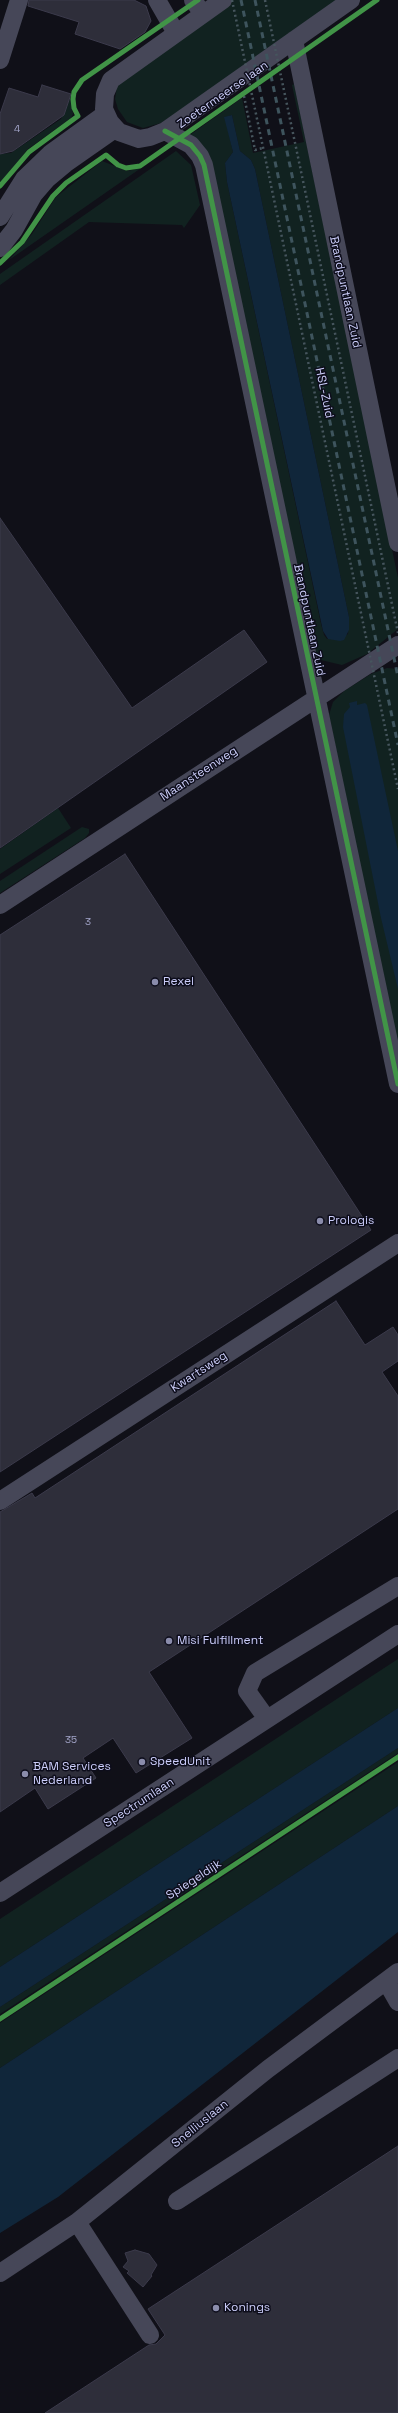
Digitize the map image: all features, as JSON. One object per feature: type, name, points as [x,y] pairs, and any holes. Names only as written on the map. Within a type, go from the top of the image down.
[{"type":"street","points":[[0,60],[19,0]]},
{"type":"street","points":[[157,0],[176,33]]},
{"type":"street","points":[[223,0],[198,7],[176,33],[111,80],[105,94],[106,114],[115,129],[124,135],[139,139],[150,137],[165,131],[295,48],[350,0]]},
{"type":"street","name":"Brandpuntlaan Zuid","points":[[295,48],[398,543]]},
{"type":"street","points":[[0,217],[24,179],[51,153],[106,114]]},
{"type":"street","points":[[0,248],[14,230],[34,194],[47,179],[65,164],[115,129]]},
{"type":"street","name":"Brandpuntlaan Zuid","points":[[165,131],[191,145],[200,156],[204,165],[398,1084]]},
{"type":"street","name":"Maansteenweg","points":[[0,905],[398,645]]},
{"type":"street","name":"Kwartsweg","points":[[0,1502],[398,1243]]},
{"type":"street","points":[[267,1719],[247,1691],[255,1673],[398,1586]]},
{"type":"street","name":"Spectrumlaan","points":[[0,1893],[398,1634]]},
{"type":"street","points":[[392,1977],[398,2002]]},
{"type":"street","name":"Snelliuslaan","points":[[0,2273],[77,2222],[268,2069],[392,1977]]},
{"type":"street","points":[[177,2201],[398,2058]]},
{"type":"street","points":[[77,2222],[150,2335]]},
{"type":"path","points":[[244,93],[256,150],[263,148]]},
{"type":"shaded area","points":[[232,0],[344,0],[161,123],[143,128],[127,122],[118,109],[115,99],[117,87],[128,72]]},
{"type":"shaded area","points":[[294,84],[398,578],[398,629],[367,654],[342,665],[321,660],[315,654],[254,384],[187,137],[242,98],[253,153],[304,142],[292,85]],"holes":[[[232,115],[240,151],[251,160],[255,169],[349,617],[348,634],[343,637],[327,639],[324,635],[321,624],[227,182],[225,163],[233,152],[225,117]]]},
{"type":"shaded area","points":[[71,96],[73,114],[71,118],[28,149],[0,183],[0,154],[11,153],[61,119]]},
{"type":"shaded area","points":[[176,151],[191,165],[200,205],[184,228],[182,225],[89,222],[0,285],[0,274]]},
{"type":"shaded area","points":[[102,161],[127,171],[141,168],[9,260],[32,234],[56,197]]},
{"type":"shaded area","points":[[387,668],[398,669],[398,1049],[329,715],[333,702],[344,691],[371,674]]},
{"type":"shaded area","points":[[58,808],[71,828],[0,874],[0,849]]},
{"type":"shaded area","points":[[82,827],[89,829],[89,833],[85,838],[0,893],[0,881]]},
{"type":"shaded area","points":[[398,1659],[398,1708],[0,1967],[0,1919]]},
{"type":"shaded area","points":[[398,1748],[398,1753],[0,2014],[0,2007]]},
{"type":"shaded area","points":[[398,1762],[398,1806],[0,2068],[0,2023]]},
{"type":"water","points":[[232,115],[240,151],[251,160],[255,169],[349,617],[349,630],[344,640],[340,641],[328,639],[323,631],[227,182],[225,163],[233,152],[224,117]]},
{"type":"water","points":[[357,701],[357,705],[365,703],[367,705],[398,851],[398,989],[381,918],[343,727],[344,714],[350,707],[349,703]]},
{"type":"water","points":[[398,1708],[398,1748],[0,2007],[0,1967]]},
{"type":"water","points":[[398,1806],[398,1932],[58,2197],[0,2233],[0,2068]]},
{"type":"building","points":[[29,0],[134,0],[146,6],[151,21],[145,32],[120,49],[75,34],[79,22],[28,6]]},
{"type":"building","points":[[42,85],[71,94],[64,115],[13,151],[0,154],[0,114],[9,88],[38,97]]},
{"type":"building","points":[[0,518],[132,708],[244,630],[267,662],[0,848]]},
{"type":"building","points":[[125,854],[371,1230],[0,1472],[0,935]]},
{"type":"building","points":[[336,1301],[365,1345],[393,1327],[398,1335],[398,1361],[382,1372],[398,1396],[398,1509],[149,1672],[192,1738],[136,1773],[113,1738],[83,1758],[96,1778],[48,1809],[35,1788],[0,1812],[0,1512],[32,1493],[35,1498]]},
{"type":"building","points":[[398,2146],[398,2413],[45,2413],[149,2345],[156,2344],[165,2335],[148,2309]]},
{"type":"building","points":[[135,2250],[149,2254],[157,2265],[151,2275],[152,2276],[143,2287],[127,2273],[129,2271],[123,2267],[128,2261],[125,2253]]},
{"type":"railway","points":[[241,0],[398,745]]},
{"type":"railway","points":[[255,0],[398,677]]},
{"type":"cycle path","points":[[0,186],[29,152],[78,116],[74,108],[73,99],[74,92],[82,80],[198,0]]},
{"type":"cycle path","name":"Zoetermeerse laan","points":[[0,263],[22,242],[53,196],[66,183],[106,155],[118,165],[126,168],[140,166],[377,0]]},
{"type":"cycle path","name":"Zoetermeerse laan","points":[[165,131],[191,145],[200,156],[204,165],[398,1084]]},
{"type":"cycle path","name":"Spiegeldijk","points":[[0,2019],[398,1757]]},
{"type":"place","name":"Rexel","points":[[155,982]]},
{"type":"place","name":"Prologis","points":[[320,1221]]},
{"type":"place","name":"Misi Fulfillment","points":[[169,1641]]},
{"type":"place","name":"SpeedUnit","points":[[142,1762]]},
{"type":"place","name":"BAM Services Nederland","points":[[25,1774]]},
{"type":"place","name":"Konings","points":[[216,2308]]}]
